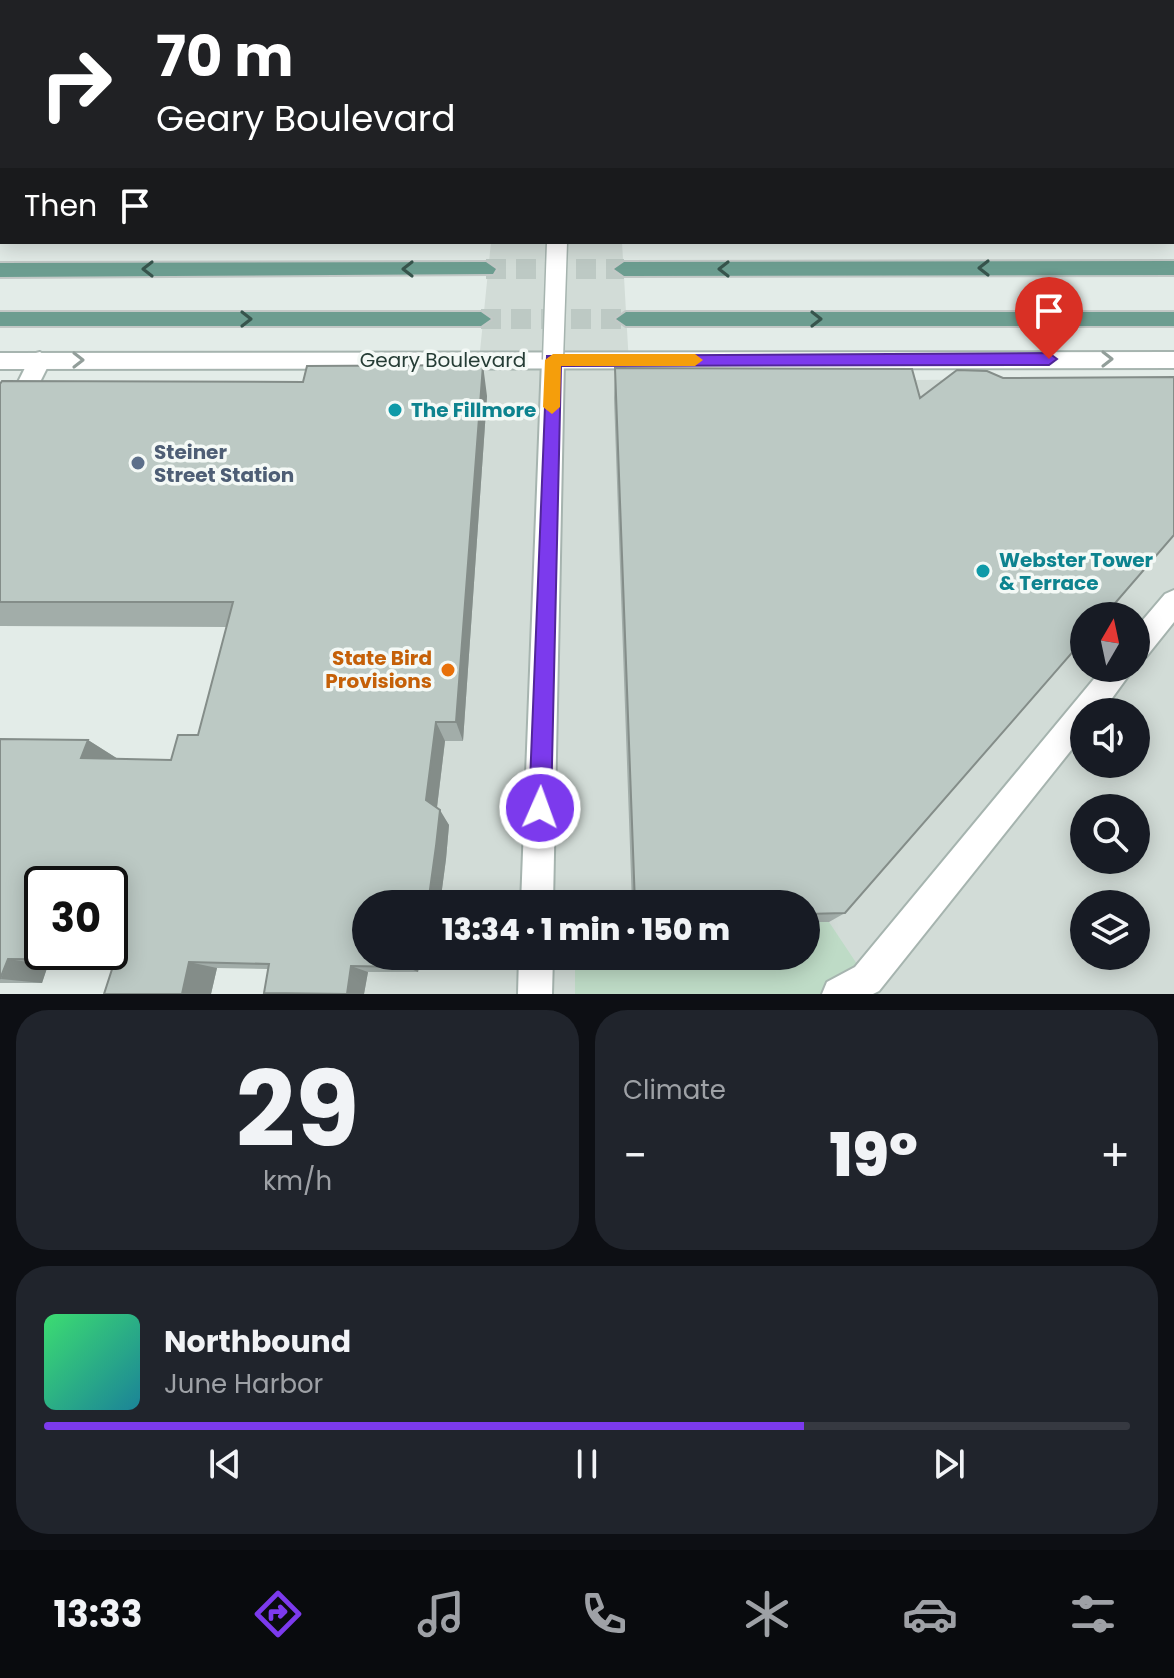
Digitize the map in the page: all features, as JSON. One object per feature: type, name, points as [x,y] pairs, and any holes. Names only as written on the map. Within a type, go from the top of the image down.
[{"type":"main road","points":[[624,269],[1174,268]]},
{"type":"main road","points":[[0,270],[486,269]]},
{"type":"main road","name":"Geary Boulevard","points":[[0,319],[481,319]]},
{"type":"main road","points":[[626,319],[1174,319]]},
{"type":"street","points":[[537,890],[557,244]]},
{"type":"street","points":[[0,440],[40,360]]},
{"type":"street","name":"Geary Boulevard","points":[[0,361],[1174,360]]},
{"type":"street","points":[[1150,631],[1174,602]]},
{"type":"street","points":[[1095,698],[1109,682]]},
{"type":"street","points":[[839,994],[867,979],[1070,729]]},
{"type":"street","points":[[535,994],[536,970]]},
{"type":"shaded area","points":[[491,244],[622,244],[630,382],[1174,378],[1174,994],[279,994],[477,381]]},
{"type":"green space","points":[[820,922],[829,922],[877,994],[575,994],[575,970],[820,970]]},
{"type":"building","points":[[483,365],[456,722],[436,722],[426,800],[440,810],[430,890],[352,890],[352,966],[347,994],[264,993],[269,964],[189,962],[182,994],[104,994],[112,970],[128,970],[128,866],[24,866],[24,959],[8,959],[0,979],[0,739],[88,740],[81,758],[171,760],[178,735],[198,735],[233,602],[0,602],[0,384],[2,381],[303,382],[307,366]]},
{"type":"building","points":[[615,368],[912,369],[920,398],[957,370],[987,371],[1003,378],[1174,377],[1174,535],[1116,602],[1070,602],[1070,655],[845,913],[820,914],[820,890],[634,890]]},
{"type":"tunnel","points":[[486,269],[624,269]]},
{"type":"tunnel","points":[[481,319],[626,319]]},
{"type":"slow traffic","points":[[552,407],[553,360],[695,360]]},
{"type":"place","name":"The Fillmore","points":[[395,410]]},
{"type":"place","name":"Steiner Street Station","points":[[138,463]]},
{"type":"place","name":"Webster Tower & Terrace","points":[[983,571]]},
{"type":"place","name":"State Bird Provisions","points":[[448,670]]},
{"type":"route","points":[[540,808],[553,360],[1049,359]]}]
